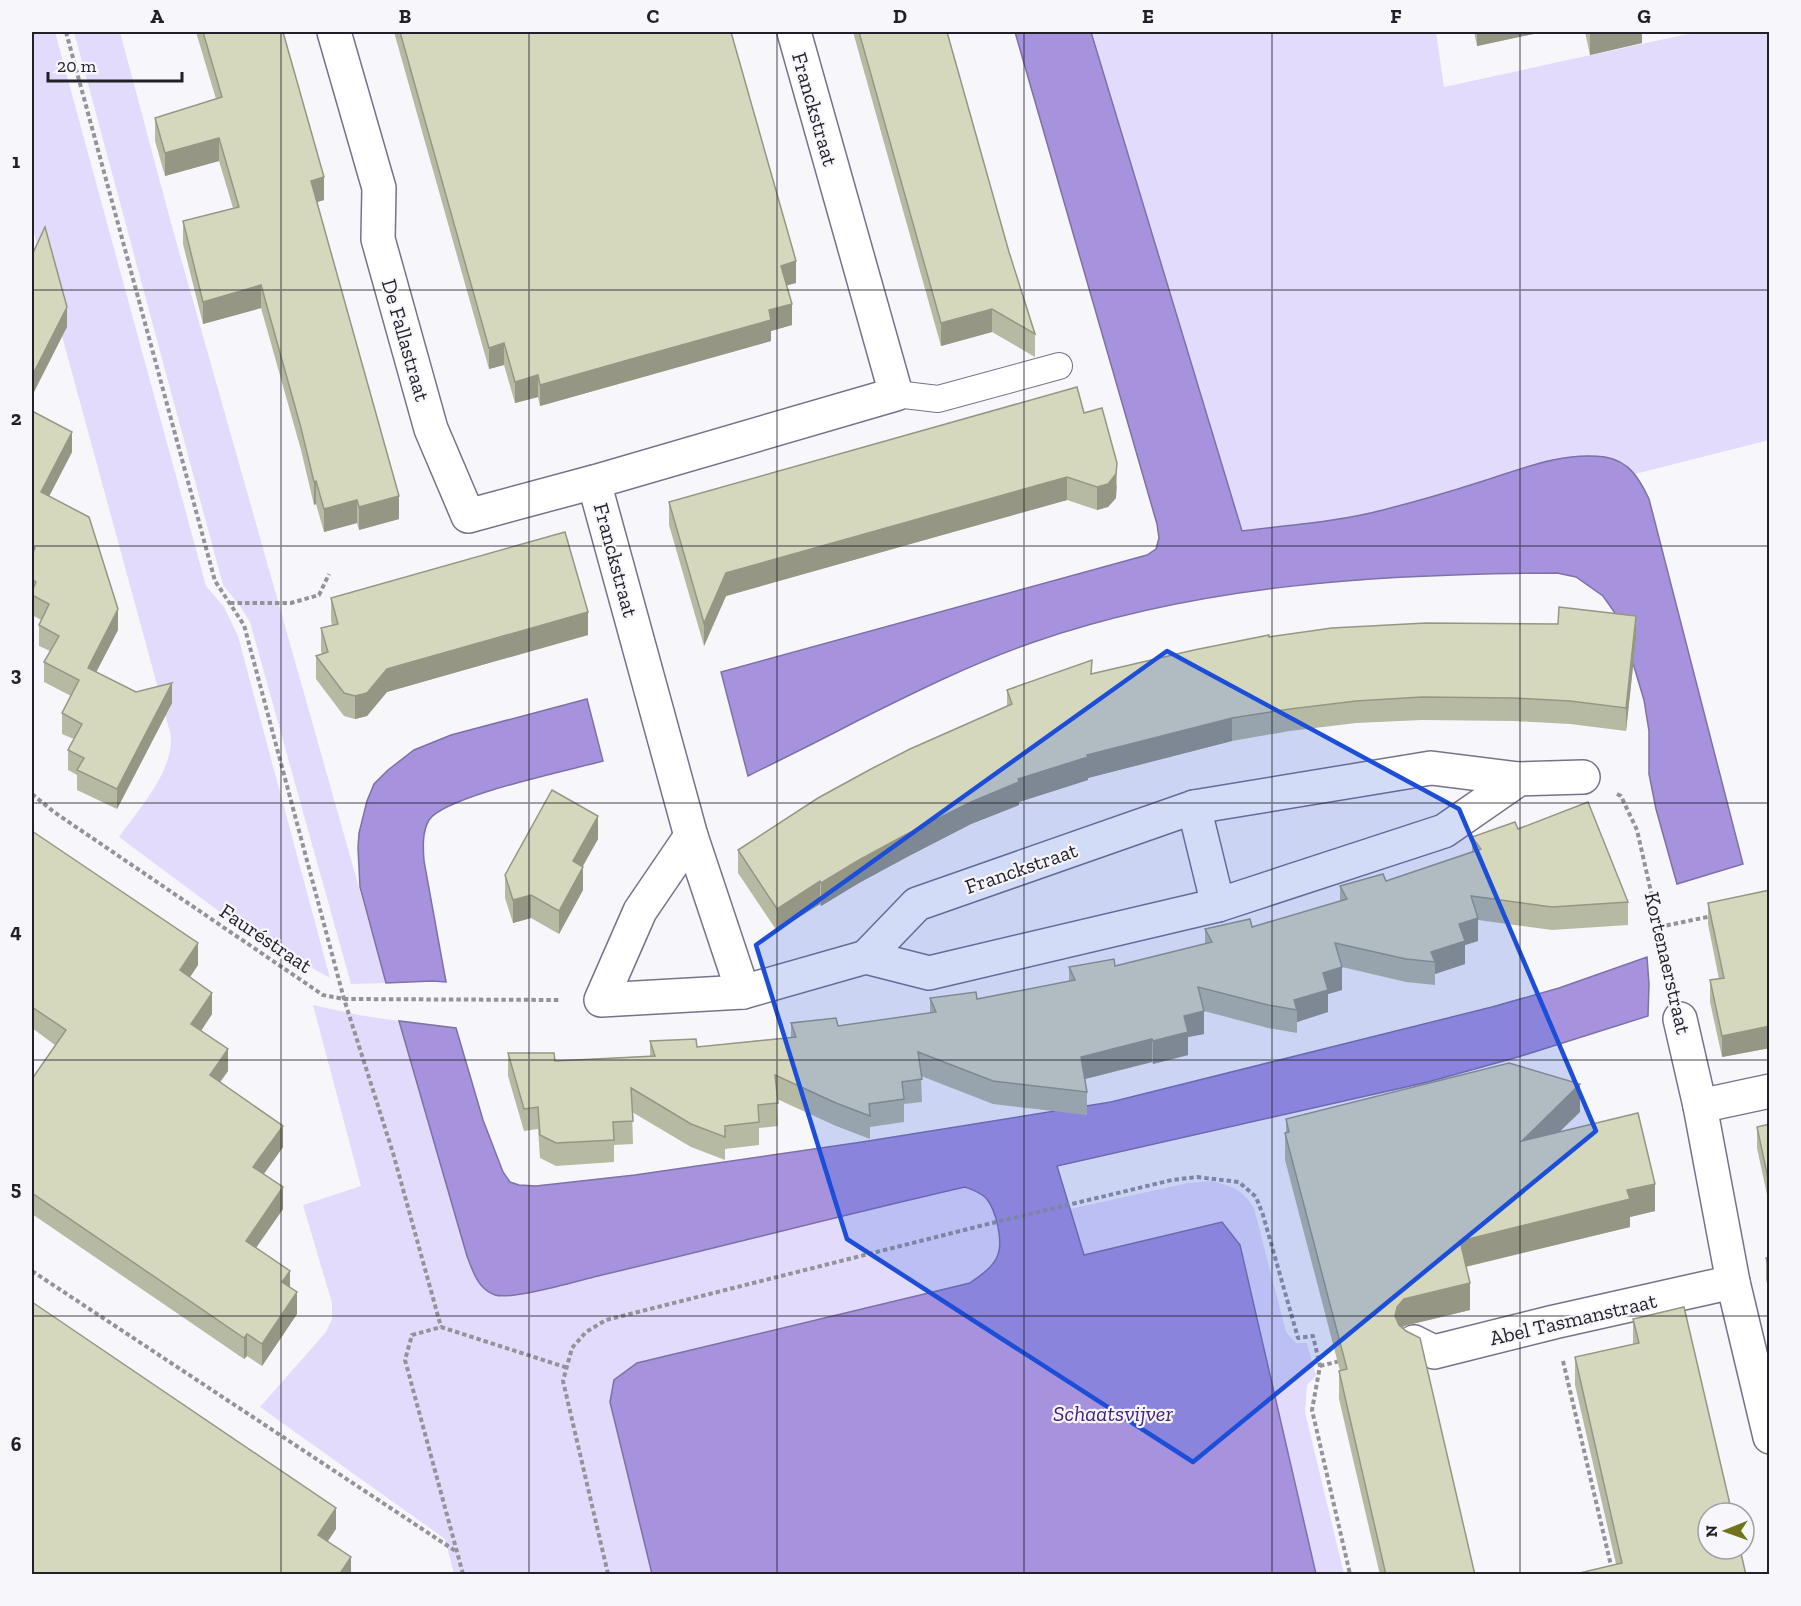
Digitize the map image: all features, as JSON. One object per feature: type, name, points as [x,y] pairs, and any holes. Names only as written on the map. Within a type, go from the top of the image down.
[{"type":"street","name":"De Fallastraat","points":[[334,32],[379,188],[378,239],[431,429],[468,516],[594,482]]},
{"type":"street","name":"Franckstraat","points":[[743,992],[691,836],[594,482],[896,394],[794,32]]},
{"type":"street","name":"Franckstraat","points":[[866,957],[917,904],[1194,807],[1431,768],[1519,779],[1583,777]]},
{"type":"street","points":[[691,836],[640,911],[600,1000],[743,992],[866,957],[929,973],[1218,905],[1444,831],[1519,779]]},
{"type":"street","points":[[1194,807],[1218,905]]},
{"type":"street","name":"Kortenaerstraat","points":[[1680,1019],[1700,1106]]},
{"type":"street","points":[[1770,1091],[1700,1106],[1733,1282],[1770,1437]]},
{"type":"street","name":"Abel Tasmanstraat","points":[[1414,1342],[1434,1352],[1554,1322],[1733,1282]]},
{"type":"lane","name":"Franckstraat","points":[[896,394],[938,399],[1059,366]]},
{"type":"path","points":[[66,32],[214,581],[244,625],[344,999],[393,1154],[441,1327]]},
{"type":"path","points":[[229,603],[291,603],[319,595],[329,574]]},
{"type":"path","name":"Kortenaerstraat","points":[[1583,777],[1621,796],[1637,830],[1680,1019]]},
{"type":"path","name":"Fauréstraat","points":[[32,794],[54,812],[322,995],[344,999],[519,1000]]},
{"type":"path","points":[[1659,927],[1714,916]]},
{"type":"path","points":[[608,1575],[563,1381],[573,1348],[586,1332],[606,1320],[1077,1202],[1197,1176],[1239,1182],[1256,1197],[1298,1338],[1313,1336],[1320,1366],[1312,1410],[1350,1575]]},
{"type":"path","points":[[32,1270],[457,1552]]},
{"type":"path","points":[[1554,1322],[1613,1575]]},
{"type":"path","points":[[463,1575],[405,1360],[412,1335],[441,1327],[568,1368]]},
{"type":"path","points":[[1320,1366],[1341,1361]]},
{"type":"highlighted area","points":[[1167,651],[1459,809],[1596,1131],[1193,1462],[847,1239],[756,945]]},
{"type":"shaded area","points":[[32,32],[55,32],[206,586],[224,607],[238,636],[330,978],[264,942],[232,921],[119,837],[161,776],[167,763],[171,736],[32,226]]},
{"type":"shaded area","points":[[74,32],[120,32],[171,223],[386,983],[351,984],[250,622],[223,585]]},
{"type":"shaded area","points":[[1091,32],[1436,32],[1444,87],[1697,32],[1769,32],[1769,440],[1635,474],[1625,464],[1575,457],[1540,464],[1383,510],[1337,520],[1242,531]]},
{"type":"shaded area","points":[[313,1005],[399,1021],[467,1256],[512,1296],[965,1187],[984,1196],[990,1203],[998,1226],[1000,1243],[997,1257],[982,1275],[970,1283],[637,1363],[610,1402],[652,1574],[454,1574],[445,1539],[260,1407],[326,1332],[332,1319],[332,1303],[303,1205],[361,1186]]},
{"type":"shaded area","points":[[1212,1181],[1236,1189],[1254,1208],[1286,1332],[1296,1343],[1307,1343],[1316,1376],[1307,1385],[1305,1412],[1344,1574],[1316,1574],[1240,1245],[1221,1222],[1084,1255],[1070,1209],[1188,1183]]},
{"type":"water","points":[[1015,32],[1091,32],[1242,531],[1366,514],[1432,497],[1557,459],[1605,457],[1621,462],[1632,472],[1649,499],[1743,864],[1677,884],[1656,809],[1649,774],[1649,731],[1644,700],[1624,633],[1615,613],[1603,596],[1576,577],[1557,573],[1425,576],[1292,586],[1162,607],[1097,622],[1011,650],[966,669],[748,776],[721,672],[1147,555],[1156,549],[1159,538],[1157,524]]},
{"type":"water","points":[[587,699],[603,761],[482,793],[440,811],[429,820],[424,835],[424,861],[446,982],[386,983],[360,887],[359,833],[374,784],[414,750],[451,735]]},
{"type":"water","name":"Schaatsvijver","points":[[1647,957],[1648,1016],[1518,1057],[1428,1082],[1057,1166],[1084,1255],[1222,1222],[1240,1245],[1316,1574],[652,1574],[610,1402],[614,1380],[637,1363],[970,1283],[989,1268],[999,1251],[998,1226],[990,1203],[984,1196],[965,1187],[545,1289],[516,1295],[495,1295],[480,1284],[467,1256],[399,1021],[456,1028],[483,1120],[503,1172],[510,1182],[536,1186],[635,1175],[862,1142],[1111,1102],[1492,1007],[1559,988]]},
{"type":"building","points":[[203,32],[283,32],[324,177],[311,181],[399,496],[359,507],[357,500],[324,509],[316,481],[314,482],[261,285],[203,302],[183,221],[239,207],[219,138],[165,153],[155,118],[222,97]]},
{"type":"building","points":[[400,32],[731,32],[796,261],[781,266],[792,304],[769,310],[771,320],[540,385],[538,375],[515,382],[504,343],[489,348]]},
{"type":"building","points":[[859,32],[947,32],[1009,252],[1035,334],[992,309],[941,323]]},
{"type":"building","points":[[45,227],[67,307],[32,376],[32,255]]},
{"type":"building","points":[[1077,387],[1084,413],[1102,408],[1117,463],[1116,474],[1108,484],[1097,487],[1067,477],[726,573],[704,623],[669,502]]},
{"type":"building","points":[[32,411],[72,432],[41,492],[89,517],[118,609],[88,668],[136,692],[172,683],[117,789],[77,770],[84,758],[68,750],[82,724],[62,713],[79,680],[44,662],[59,636],[39,625],[49,604],[32,595],[36,582],[32,579],[32,555],[35,548],[32,546]]},
{"type":"building","points":[[565,532],[588,612],[387,669],[367,693],[355,696],[344,693],[316,656],[328,652],[321,628],[338,624],[331,598]]},
{"type":"building","points":[[1559,607],[1636,616],[1626,708],[1570,701],[1422,697],[1356,701],[1232,718],[1087,755],[1088,757],[1018,779],[1019,782],[971,802],[907,834],[821,883],[820,881],[777,909],[738,850],[818,798],[871,769],[910,749],[1012,704],[1007,690],[1092,660],[1091,674],[1269,635],[1269,637],[1332,628],[1426,623],[1558,624]]},
{"type":"building","points":[[552,790],[598,816],[573,861],[583,867],[559,911],[531,895],[513,900],[505,875]]},
{"type":"building","points":[[1588,802],[1628,902],[1552,907],[1471,896],[1478,918],[1459,924],[1465,941],[1431,952],[1435,962],[1406,959],[1335,943],[1342,967],[1323,973],[1328,990],[1294,1000],[1297,1010],[1198,987],[1204,1011],[1184,1016],[1188,1032],[1081,1057],[1087,1092],[993,1081],[918,1052],[922,1079],[902,1082],[904,1099],[869,1104],[870,1116],[775,1075],[778,1103],[758,1105],[759,1122],[725,1126],[725,1137],[691,1124],[631,1088],[633,1121],[613,1122],[614,1140],[556,1143],[540,1135],[538,1107],[524,1109],[508,1053],[554,1053],[555,1061],[655,1056],[650,1041],[696,1039],[697,1047],[796,1037],[791,1023],[836,1018],[838,1026],[936,1012],[930,998],[976,992],[977,999],[1075,980],[1069,967],[1114,959],[1115,966],[1212,942],[1205,929],[1250,919],[1252,927],[1347,899],[1340,886],[1383,874],[1386,881],[1481,849],[1472,837],[1515,822],[1518,829]]},
{"type":"building","points":[[32,831],[198,943],[180,970],[212,993],[191,1024],[228,1049],[210,1075],[283,1126],[253,1167],[283,1187],[246,1241],[290,1271],[282,1282],[297,1292],[262,1344],[247,1334],[244,1338],[32,1193],[32,1079],[66,1030],[32,1007]]},
{"type":"building","points":[[1770,890],[1770,1026],[1722,1036],[1710,980],[1724,978],[1708,903]]},
{"type":"building","points":[[1509,1063],[1580,1084],[1522,1141],[1638,1113],[1655,1184],[1627,1190],[1630,1199],[1460,1241],[1470,1283],[1404,1299],[1397,1307],[1395,1316],[1399,1325],[1420,1338],[1475,1575],[1386,1575],[1339,1371],[1347,1369],[1285,1133],[1289,1132],[1286,1119]]},
{"type":"building","points":[[1770,1124],[1770,1182],[1769,1183],[1757,1127]]},
{"type":"building","points":[[1770,1257],[1770,1271],[1766,1258]]},
{"type":"building","points":[[32,1302],[336,1508],[318,1535],[351,1557],[339,1575],[32,1575]]},
{"type":"building","points":[[1684,1307],[1729,1501],[1696,1501],[1696,1561],[1743,1561],[1746,1575],[1571,1575],[1622,1563],[1575,1357],[1639,1343],[1633,1319]]}]
